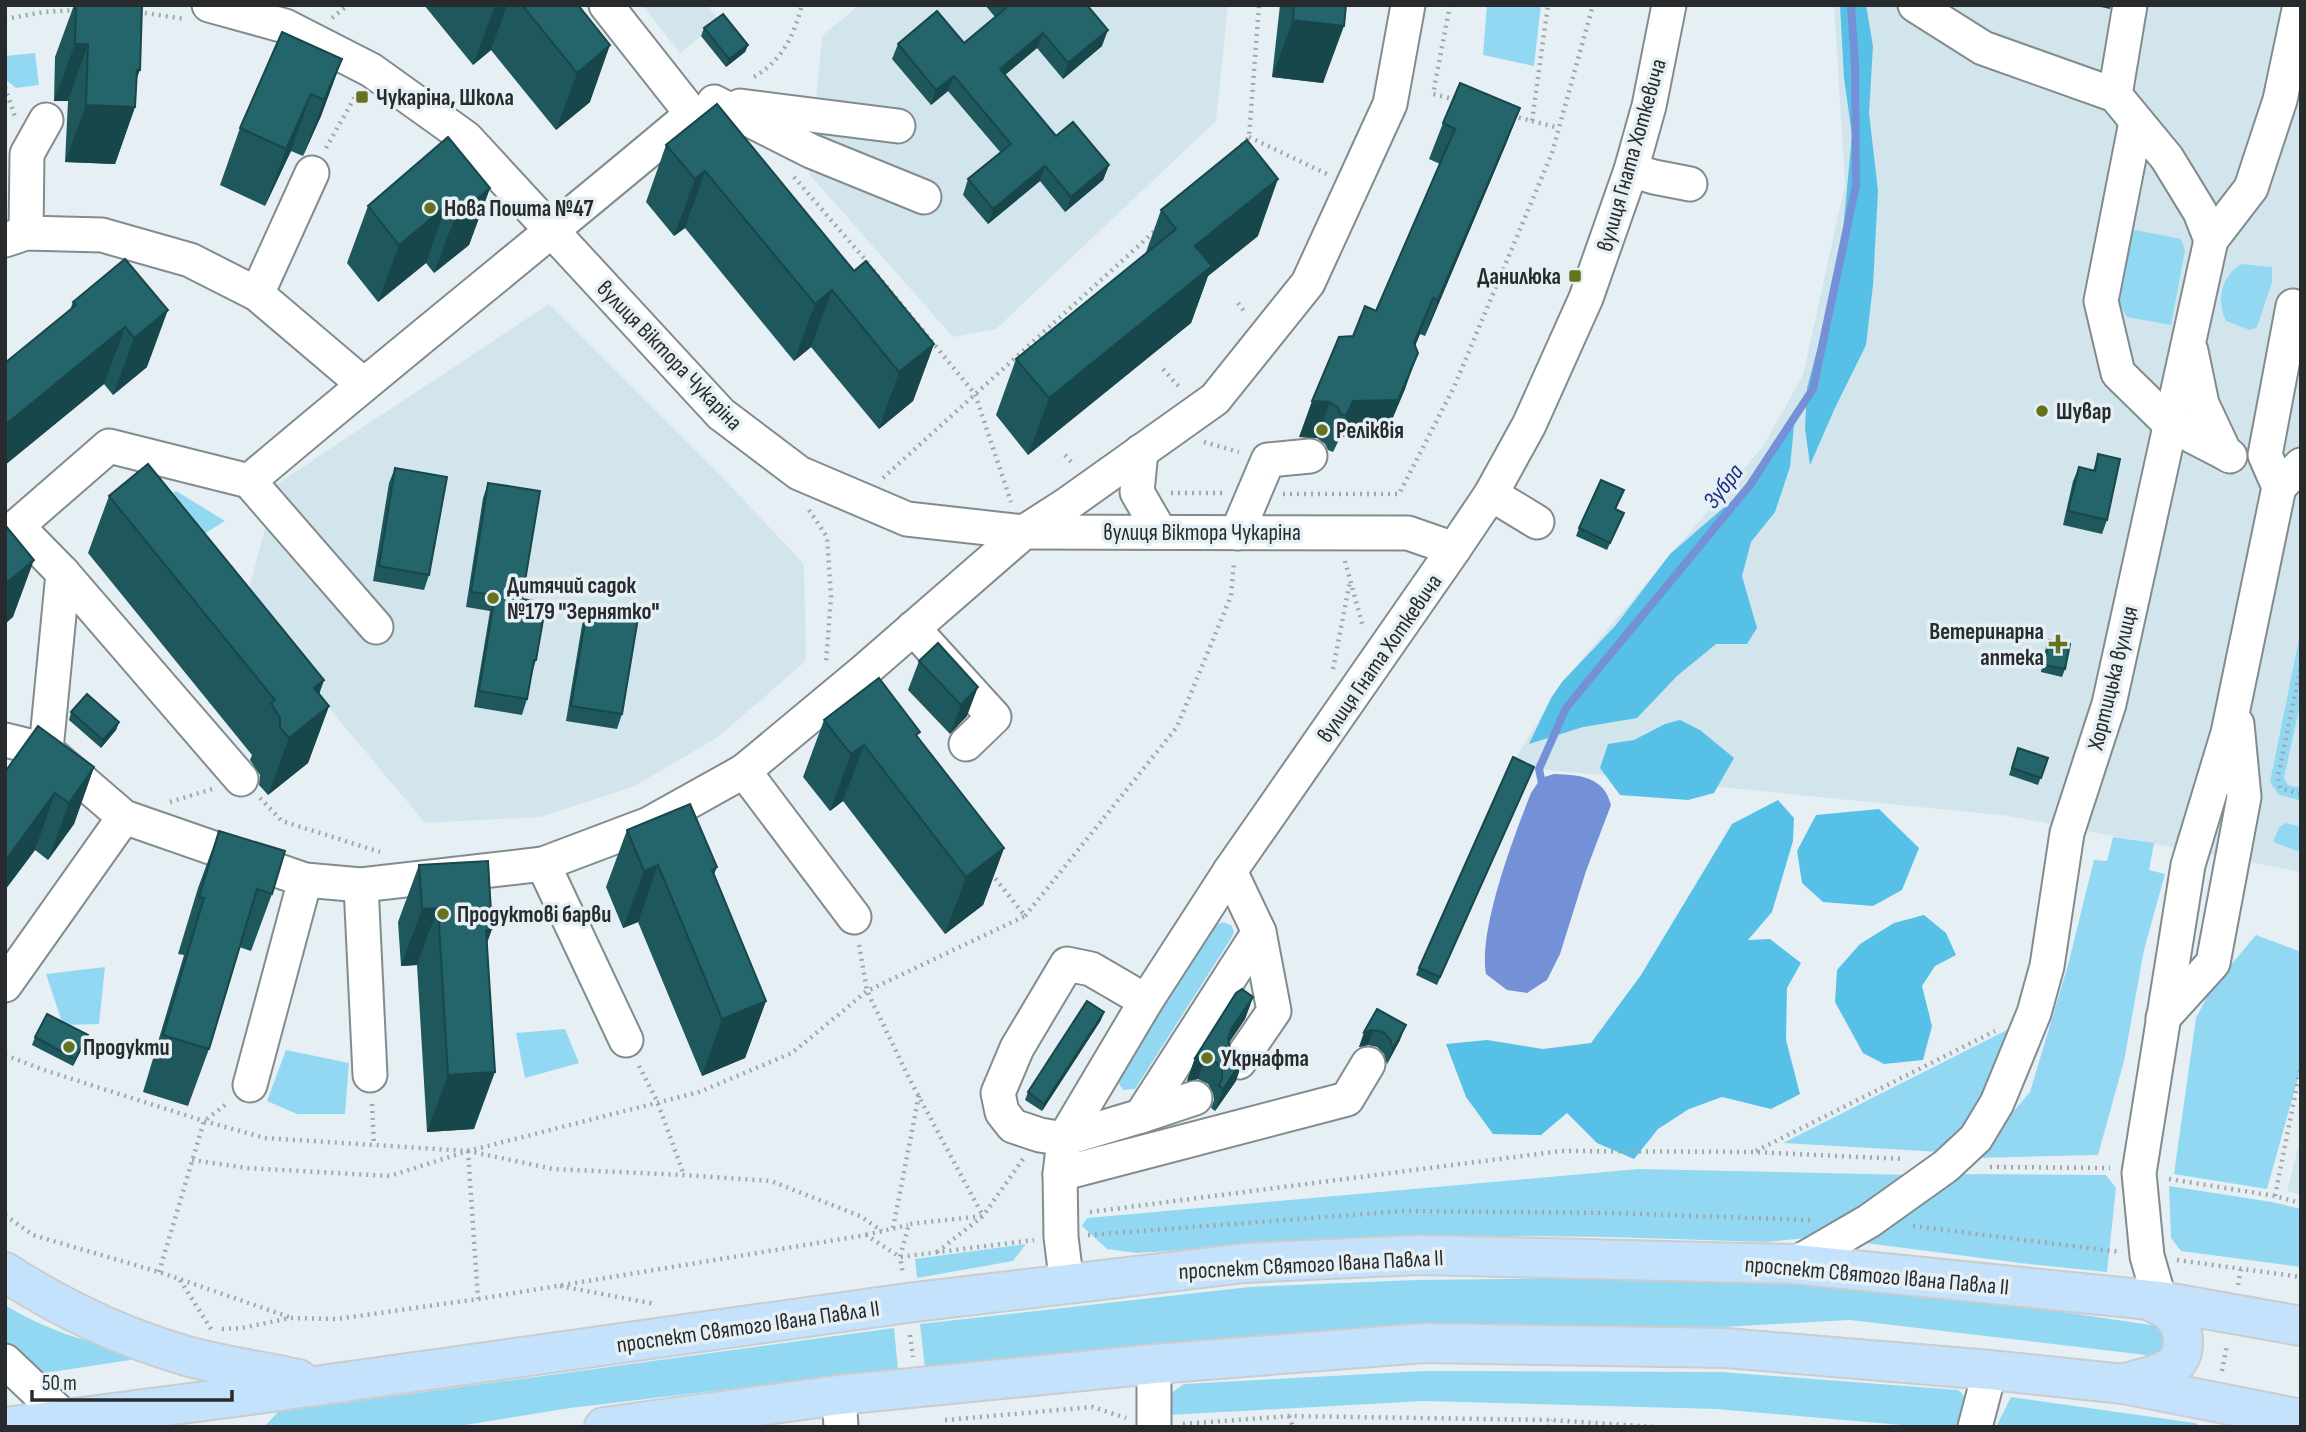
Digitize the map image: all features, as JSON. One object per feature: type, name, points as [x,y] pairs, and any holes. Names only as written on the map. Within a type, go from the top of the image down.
[{"type":"main road","name":"проспект Святого Івана Павла II","points":[[5,1426],[251,1395],[907,1303],[1245,1263],[1418,1255],[1795,1264],[2155,1301],[2301,1326]]},
{"type":"main road","name":"проспект Святого Івана Павла II","points":[[5,1272],[46,1299],[107,1329],[188,1356],[324,1384]]},
{"type":"main road","points":[[2124,1384],[2172,1367],[2179,1358],[2184,1344],[2183,1331],[2170,1312],[2155,1301]]},
{"type":"main road","points":[[604,1427],[840,1411],[1154,1364],[1424,1343],[1726,1348],[1990,1370],[2124,1384],[2301,1419]]},
{"type":"main road","points":[[228,1427],[251,1395]]},
{"type":"street","points":[[606,5],[703,108],[772,132],[811,151],[924,197]]},
{"type":"street","points":[[5,740],[46,750],[124,817],[305,880],[361,885],[543,864],[649,824],[744,771],[1024,532],[1215,399],[1308,283],[1390,104],[1408,5]]},
{"type":"street","name":"вулиця Гната Хоткевича","points":[[1067,1285],[1061,1237],[1060,1174],[1064,1139],[1146,1001],[1230,872],[1491,494],[1529,425],[1586,298],[1631,170],[1649,106],[1670,5]]},
{"type":"street","points":[[1915,5],[1983,48],[2115,94],[2167,158],[2200,212],[2211,240]]},
{"type":"street","points":[[2115,94],[2130,5]]},
{"type":"street","name":"Хортицька вулиця","points":[[2109,704],[2211,240],[2251,188],[2280,100],[2300,5]]},
{"type":"street","name":"вулиця Віктора Чукаріна","points":[[198,13],[285,26],[371,70],[466,138],[722,414],[799,473],[907,519],[1024,532],[1408,533],[1454,549]]},
{"type":"street","points":[[249,481],[363,384],[703,108],[898,126]]},
{"type":"street","points":[[46,120],[27,154],[16,236],[102,235],[190,260],[257,294],[363,384]]},
{"type":"street","points":[[2136,122],[2101,302],[2118,373],[2171,425],[2225,453],[2290,476]]},
{"type":"street","points":[[1631,170],[1690,184]]},
{"type":"street","points":[[257,294],[312,173]]},
{"type":"street","points":[[2290,476],[2265,455],[2293,306]]},
{"type":"street","points":[[2189,338],[2203,404],[2225,453]]},
{"type":"street","points":[[241,779],[63,573],[17,526],[109,446],[249,481],[376,627]]},
{"type":"street","points":[[1141,451],[1137,492],[1160,532]]},
{"type":"street","points":[[1237,533],[1268,460],[1310,456]]},
{"type":"street","points":[[2155,1301],[2147,1256],[2139,1173],[2188,865],[2228,733],[2290,476]]},
{"type":"street","points":[[1491,494],[1537,522]]},
{"type":"street","points":[[46,750],[63,573]]},
{"type":"street","points":[[913,628],[994,717],[966,744]]},
{"type":"street","points":[[2163,1018],[2238,938],[2251,878],[2255,833],[2236,795],[2234,702]]},
{"type":"street","points":[[2050,950],[2041,827],[2109,704]]},
{"type":"street","points":[[1795,1264],[1869,1221],[1947,1166],[1976,1138],[1997,1103],[2034,1013],[2050,950],[2090,839],[2109,704]]},
{"type":"street","points":[[744,771],[854,917]]},
{"type":"street","points":[[5,985],[124,817]]},
{"type":"street","points":[[543,864],[626,1040]]},
{"type":"street","points":[[1230,872],[1259,932],[1274,1011],[1239,1062]]},
{"type":"street","points":[[250,1085],[305,880]]},
{"type":"street","points":[[361,885],[370,1075]]},
{"type":"street","points":[[1141,1116],[1259,932]]},
{"type":"street","points":[[1146,1001],[1091,969],[1068,964],[1017,1048],[998,1093],[1002,1112],[1013,1126],[1064,1139],[1195,1098]]},
{"type":"street","points":[[1060,1174],[1347,1099],[1368,1064]]},
{"type":"street","points":[[5,1361],[65,1418]]},
{"type":"street","points":[[1154,1364],[1155,1423]]},
{"type":"street","points":[[1975,1427],[1990,1370]]},
{"type":"path","points":[[339,27],[328,21],[348,5]]},
{"type":"path","points":[[1232,155],[1249,137],[1259,5]]},
{"type":"path","points":[[1449,5],[1433,94],[1458,100]]},
{"type":"path","points":[[1532,121],[1548,5]]},
{"type":"path","points":[[1399,494],[1454,387],[1552,153],[1593,5]]},
{"type":"path","points":[[703,108],[770,68],[794,35],[802,6]]},
{"type":"path","points":[[5,19],[83,9]]},
{"type":"path","points":[[136,12],[198,13]]},
{"type":"path","points":[[312,173],[362,85]]},
{"type":"path","points":[[1508,114],[1559,128]]},
{"type":"path","points":[[772,132],[770,149],[951,362],[975,394],[1011,503],[998,503]]},
{"type":"path","points":[[1249,137],[1314,167]]},
{"type":"path","points":[[878,483],[1158,228]]},
{"type":"path","points":[[1163,369],[1190,399]]},
{"type":"path","points":[[1202,442],[1268,460]]},
{"type":"path","points":[[1310,456],[1311,494],[1318,501]]},
{"type":"path","points":[[1349,501],[1356,495]]},
{"type":"path","points":[[806,505],[827,537],[831,597],[824,705]]},
{"type":"path","points":[[192,1160],[247,1168],[390,1176],[468,1151],[699,1092],[792,1053],[867,991],[1025,916],[1177,727],[1231,596],[1237,533]]},
{"type":"path","points":[[1343,556],[1367,638]]},
{"type":"path","points":[[1333,671],[1350,581]]},
{"type":"path","points":[[2300,794],[2280,788],[2278,776],[2301,666]]},
{"type":"path","points":[[241,779],[282,821],[384,853]]},
{"type":"path","points":[[990,873],[1025,916]]},
{"type":"path","points":[[179,1278],[211,1330],[242,1328],[290,1318],[337,1319],[478,1299],[866,1235],[909,1224],[983,1216],[867,991],[854,917]]},
{"type":"path","points":[[1754,1152],[2034,1013]]},
{"type":"path","points":[[626,1040],[657,1101],[684,1175]]},
{"type":"path","points":[[5,1055],[44,1070],[265,1138],[468,1151],[553,1169],[771,1181],[860,1216],[882,1231]]},
{"type":"path","points":[[2275,1196],[2301,1065]]},
{"type":"path","points":[[370,1075],[374,1146]]},
{"type":"path","points":[[893,1228],[919,1095]]},
{"type":"path","points":[[159,1272],[204,1121]]},
{"type":"path","points":[[468,1151],[478,1299]]},
{"type":"path","points":[[1082,1213],[1561,1151],[1754,1152],[1903,1159]]},
{"type":"path","points":[[1986,1167],[2110,1168]]},
{"type":"path","points":[[2169,1179],[2275,1196],[2301,1203]]},
{"type":"path","points":[[5,1215],[33,1235],[179,1278],[290,1318]]},
{"type":"path","points":[[866,1235],[900,1256],[909,1224]]},
{"type":"path","points":[[2174,1259],[2301,1277]]},
{"type":"path","points":[[2237,1288],[2241,1268]]},
{"type":"path","points":[[556,1285],[660,1305]]},
{"type":"path","points":[[909,1325],[914,1369]]},
{"type":"path","points":[[2221,1378],[2229,1333]]},
{"type":"path","points":[[934,1421],[1093,1406],[1155,1423],[1289,1416],[1551,1420],[1655,1427]]},
{"type":"path","points":[[1289,1416],[1293,1427]]},
{"type":"path","points":[[1548,1427],[1551,1420]]},
{"type":"shaded area","points":[[642,5],[707,5],[720,21],[680,53]]},
{"type":"shaded area","points":[[859,5],[1228,5],[1216,121],[996,329],[953,337],[809,174],[822,36]]},
{"type":"shaded area","points":[[1487,5],[1541,5],[1534,66],[1483,55]]},
{"type":"shaded area","name":"Шувар","points":[[1834,5],[2301,5],[2301,872],[2009,816],[1539,769],[1516,758],[1560,685],[1763,446],[1803,375],[1845,184]]},
{"type":"shaded area","points":[[1840,5],[1866,5],[1873,46],[1869,113],[1878,191],[1873,285],[1866,345],[1810,465],[1805,428],[1807,388],[1828,309],[1843,231],[1852,135],[1844,78]]},
{"type":"shaded area","points":[[35,53],[39,85],[16,88],[5,79],[5,56]]},
{"type":"shaded area","points":[[2135,230],[2181,239],[2185,250],[2171,325],[2127,317],[2115,297],[2123,248]]},
{"type":"shaded area","points":[[2241,264],[2272,267],[2272,282],[2257,327],[2250,330],[2226,321],[2221,305],[2225,282]]},
{"type":"shaded area","points":[[549,304],[727,482],[804,564],[806,661],[718,737],[635,786],[541,817],[425,823],[244,606],[277,484]]},
{"type":"shaded area","points":[[1795,415],[1790,467],[1775,512],[1751,542],[1742,576],[1757,628],[1747,644],[1716,644],[1677,676],[1637,718],[1583,727],[1529,744],[1551,698],[1562,682],[1616,625],[1670,554],[1750,485],[1773,445]]},
{"type":"shaded area","points":[[176,491],[225,521],[191,542],[155,503]]},
{"type":"shaded area","points":[[2301,629],[2301,700],[2284,778],[2288,785],[2301,788],[2301,800],[2298,800],[2279,795],[2270,782]]},
{"type":"shaded area","points":[[1680,720],[1700,730],[1734,758],[1714,793],[1688,800],[1620,795],[1600,768],[1608,744],[1634,740],[1665,724]]},
{"type":"shaded area","points":[[1554,774],[1589,779],[1603,788],[1611,805],[1586,871],[1560,954],[1547,980],[1527,993],[1507,990],[1486,974],[1487,933],[1492,909],[1531,793],[1541,778]]},
{"type":"shaded area","points":[[1778,800],[1794,818],[1793,841],[1772,912],[1748,940],[1770,939],[1801,963],[1787,988],[1786,1040],[1800,1094],[1771,1109],[1722,1097],[1689,1109],[1658,1129],[1634,1159],[1597,1143],[1567,1113],[1541,1135],[1493,1134],[1466,1097],[1446,1044],[1487,1040],[1543,1049],[1591,1043],[1641,975],[1732,824]]},
{"type":"shaded area","points":[[1879,809],[1919,848],[1902,890],[1873,906],[1823,902],[1802,883],[1797,851],[1816,815]]},
{"type":"shaded area","points":[[2286,823],[2301,827],[2301,852],[2273,842],[2279,827]]},
{"type":"shaded area","points":[[2113,837],[2154,843],[2149,870],[2165,874],[2144,950],[2124,1061],[2098,1155],[1974,1158],[2030,1092],[2068,965],[2094,860],[2107,861]]},
{"type":"shaded area","points":[[1924,915],[1946,933],[1956,955],[1935,966],[1922,986],[1932,1026],[1923,1060],[1884,1064],[1863,1053],[1835,1002],[1837,970],[1860,944],[1894,923]]},
{"type":"shaded area","points":[[1222,922],[1231,925],[1234,931],[1232,937],[1135,1089],[1123,1090],[1118,1082],[1119,1076],[1216,925]]},
{"type":"shaded area","points":[[2256,935],[2301,952],[2301,1067],[2267,1189],[2174,1174],[2196,1018],[2212,987]]},
{"type":"shaded area","points":[[105,967],[99,1024],[63,1025],[46,974]]},
{"type":"shaded area","points":[[2011,1028],[2018,1033],[1967,1128],[1941,1152],[1783,1143]]},
{"type":"shaded area","points":[[565,1029],[579,1063],[525,1078],[516,1033]]},
{"type":"shaded area","points":[[286,1050],[349,1063],[345,1114],[297,1114],[267,1101]]},
{"type":"shaded area","points":[[2301,1136],[2301,1195],[2287,1191]]},
{"type":"shaded area","points":[[1639,1169],[1911,1175],[1808,1238],[1766,1242],[1415,1235],[1137,1253],[1107,1249],[1082,1226],[1087,1218]]},
{"type":"shaded area","points":[[1960,1174],[2106,1175],[2116,1188],[2107,1272],[1866,1243]]},
{"type":"shaded area","points":[[2169,1186],[2301,1209],[2301,1267],[2181,1251],[2171,1238]]},
{"type":"shaded area","points":[[1026,1244],[1013,1261],[917,1278],[915,1259]]},
{"type":"shaded area","points":[[1684,1277],[1939,1294],[2158,1326],[2167,1343],[2154,1356],[1850,1320],[1723,1327],[1420,1324],[925,1368],[920,1324],[1249,1287],[1416,1280]]},
{"type":"shaded area","points":[[5,1305],[68,1335],[135,1353],[130,1360],[5,1379]]},
{"type":"shaded area","points":[[894,1328],[898,1369],[570,1408],[453,1427],[264,1427],[278,1412]]},
{"type":"shaded area","points":[[1424,1371],[1721,1372],[1958,1390],[1964,1397],[1966,1407],[1962,1427],[1925,1427],[1716,1409],[1424,1401],[1169,1415],[1170,1394],[1184,1384]]},
{"type":"shaded area","points":[[2011,1397],[2195,1423],[2201,1427],[1996,1427]]},
{"type":"building","points":[[76,5],[142,5],[140,70],[137,70],[135,107],[86,105],[88,44],[75,44]]},
{"type":"building","points":[[522,5],[578,5],[610,45],[577,73]]},
{"type":"building","points":[[1003,5],[1087,5],[1108,30],[1068,63],[1043,33],[1000,69],[1056,136],[1073,122],[1109,165],[1071,197],[1045,166],[993,209],[968,179],[1011,144],[954,76],[936,90],[898,44],[937,11],[964,43],[1006,8]]},
{"type":"building","points":[[1294,5],[1346,5],[1344,26],[1293,20]]},
{"type":"building","points":[[723,14],[748,45],[729,59],[704,28]]},
{"type":"building","points":[[282,32],[342,59],[324,100],[311,94],[286,149],[240,128]]},
{"type":"building","points":[[1460,83],[1520,108],[1438,300],[1433,298],[1414,343],[1418,353],[1398,400],[1353,401],[1346,416],[1330,402],[1312,401],[1339,337],[1353,336],[1365,306],[1376,311],[1455,129],[1443,123]]},
{"type":"building","points":[[717,104],[854,271],[866,261],[934,344],[899,372],[832,290],[815,304],[705,171],[695,179],[666,145]]},
{"type":"building","points":[[448,137],[490,188],[455,217],[446,206],[399,245],[368,206]]},
{"type":"building","points":[[1247,140],[1278,179],[1195,246],[1212,266],[1049,398],[1016,359],[1176,229],[1161,210]]},
{"type":"building","points":[[125,259],[168,310],[134,338],[125,327],[5,425],[5,363],[76,305],[73,302]]},
{"type":"building","points":[[2098,454],[2120,459],[2107,520],[2068,511],[2079,467],[2095,471]]},
{"type":"building","points":[[148,464],[324,680],[314,688],[329,706],[289,738],[280,728],[280,718],[271,703],[275,700],[109,496]]},
{"type":"building","points":[[395,468],[447,477],[429,575],[379,566]]},
{"type":"building","points":[[1601,480],[1624,490],[1615,509],[1624,513],[1610,543],[1579,528]]},
{"type":"building","points":[[488,483],[540,491],[522,599],[546,603],[527,699],[479,691],[495,595],[471,592]]},
{"type":"building","points":[[5,525],[34,560],[5,584]]},
{"type":"building","points":[[587,609],[638,618],[622,714],[571,706]]},
{"type":"building","points":[[2049,640],[2070,644],[2065,669],[2044,665]]},
{"type":"building","points":[[938,643],[978,687],[961,705],[919,661]]},
{"type":"building","points":[[879,678],[920,732],[916,735],[1004,848],[966,877],[864,745],[851,754],[824,720]]},
{"type":"building","points":[[87,694],[119,722],[103,740],[71,712]]},
{"type":"building","points":[[38,726],[94,767],[69,803],[55,793],[5,861],[5,772]]},
{"type":"building","points":[[2018,748],[2048,758],[2041,778],[2012,768]]},
{"type":"building","points":[[1513,757],[1534,767],[1440,977],[1419,968]]},
{"type":"building","points":[[690,804],[717,867],[712,870],[766,1001],[722,1019],[658,865],[644,871],[627,830]]},
{"type":"building","points":[[219,831],[285,851],[272,894],[257,889],[209,1049],[163,1035],[204,898],[199,897]]},
{"type":"building","points":[[488,861],[492,929],[486,930],[495,1072],[448,1075],[438,908],[422,909],[419,865]]},
{"type":"building","points":[[1242,989],[1253,997],[1231,1029],[1228,1039],[1230,1048],[1236,1055],[1244,1058],[1223,1089],[1219,1086],[1222,1070],[1216,1062],[1206,1057],[1195,1058],[1236,993]]},
{"type":"building","points":[[1087,1001],[1104,1012],[1044,1104],[1028,1092]]},
{"type":"building","points":[[1377,1009],[1406,1025],[1393,1049],[1390,1039],[1383,1032],[1364,1032]]},
{"type":"building","points":[[47,1014],[88,1035],[75,1059],[35,1037]]},
{"type":"waterway","name":"Зубра","points":[[1543,788],[1539,769],[1566,708],[1750,485],[1813,389],[1856,185],[1855,65],[1851,5]]},
{"type":"place","name":"Чукаріна, Школа","points":[[362,97]]},
{"type":"place","name":"Нова Пошта №47","points":[[430,208]]},
{"type":"place","name":"Данилюка","points":[[1575,276]]},
{"type":"place","name":"Шувар","points":[[2042,411]]},
{"type":"place","name":"Реліквія","points":[[1322,430]]},
{"type":"place","name":"Дитячий садок №179 \"Зернятко\"","points":[[493,598]]},
{"type":"place","name":"Ветеринарна аптека","points":[[2058,644]]},
{"type":"place","name":"Продуктові барви","points":[[443,914]]},
{"type":"place","name":"Продукти","points":[[69,1047]]},
{"type":"place","name":"Укрнафта","points":[[1207,1058]]}]
